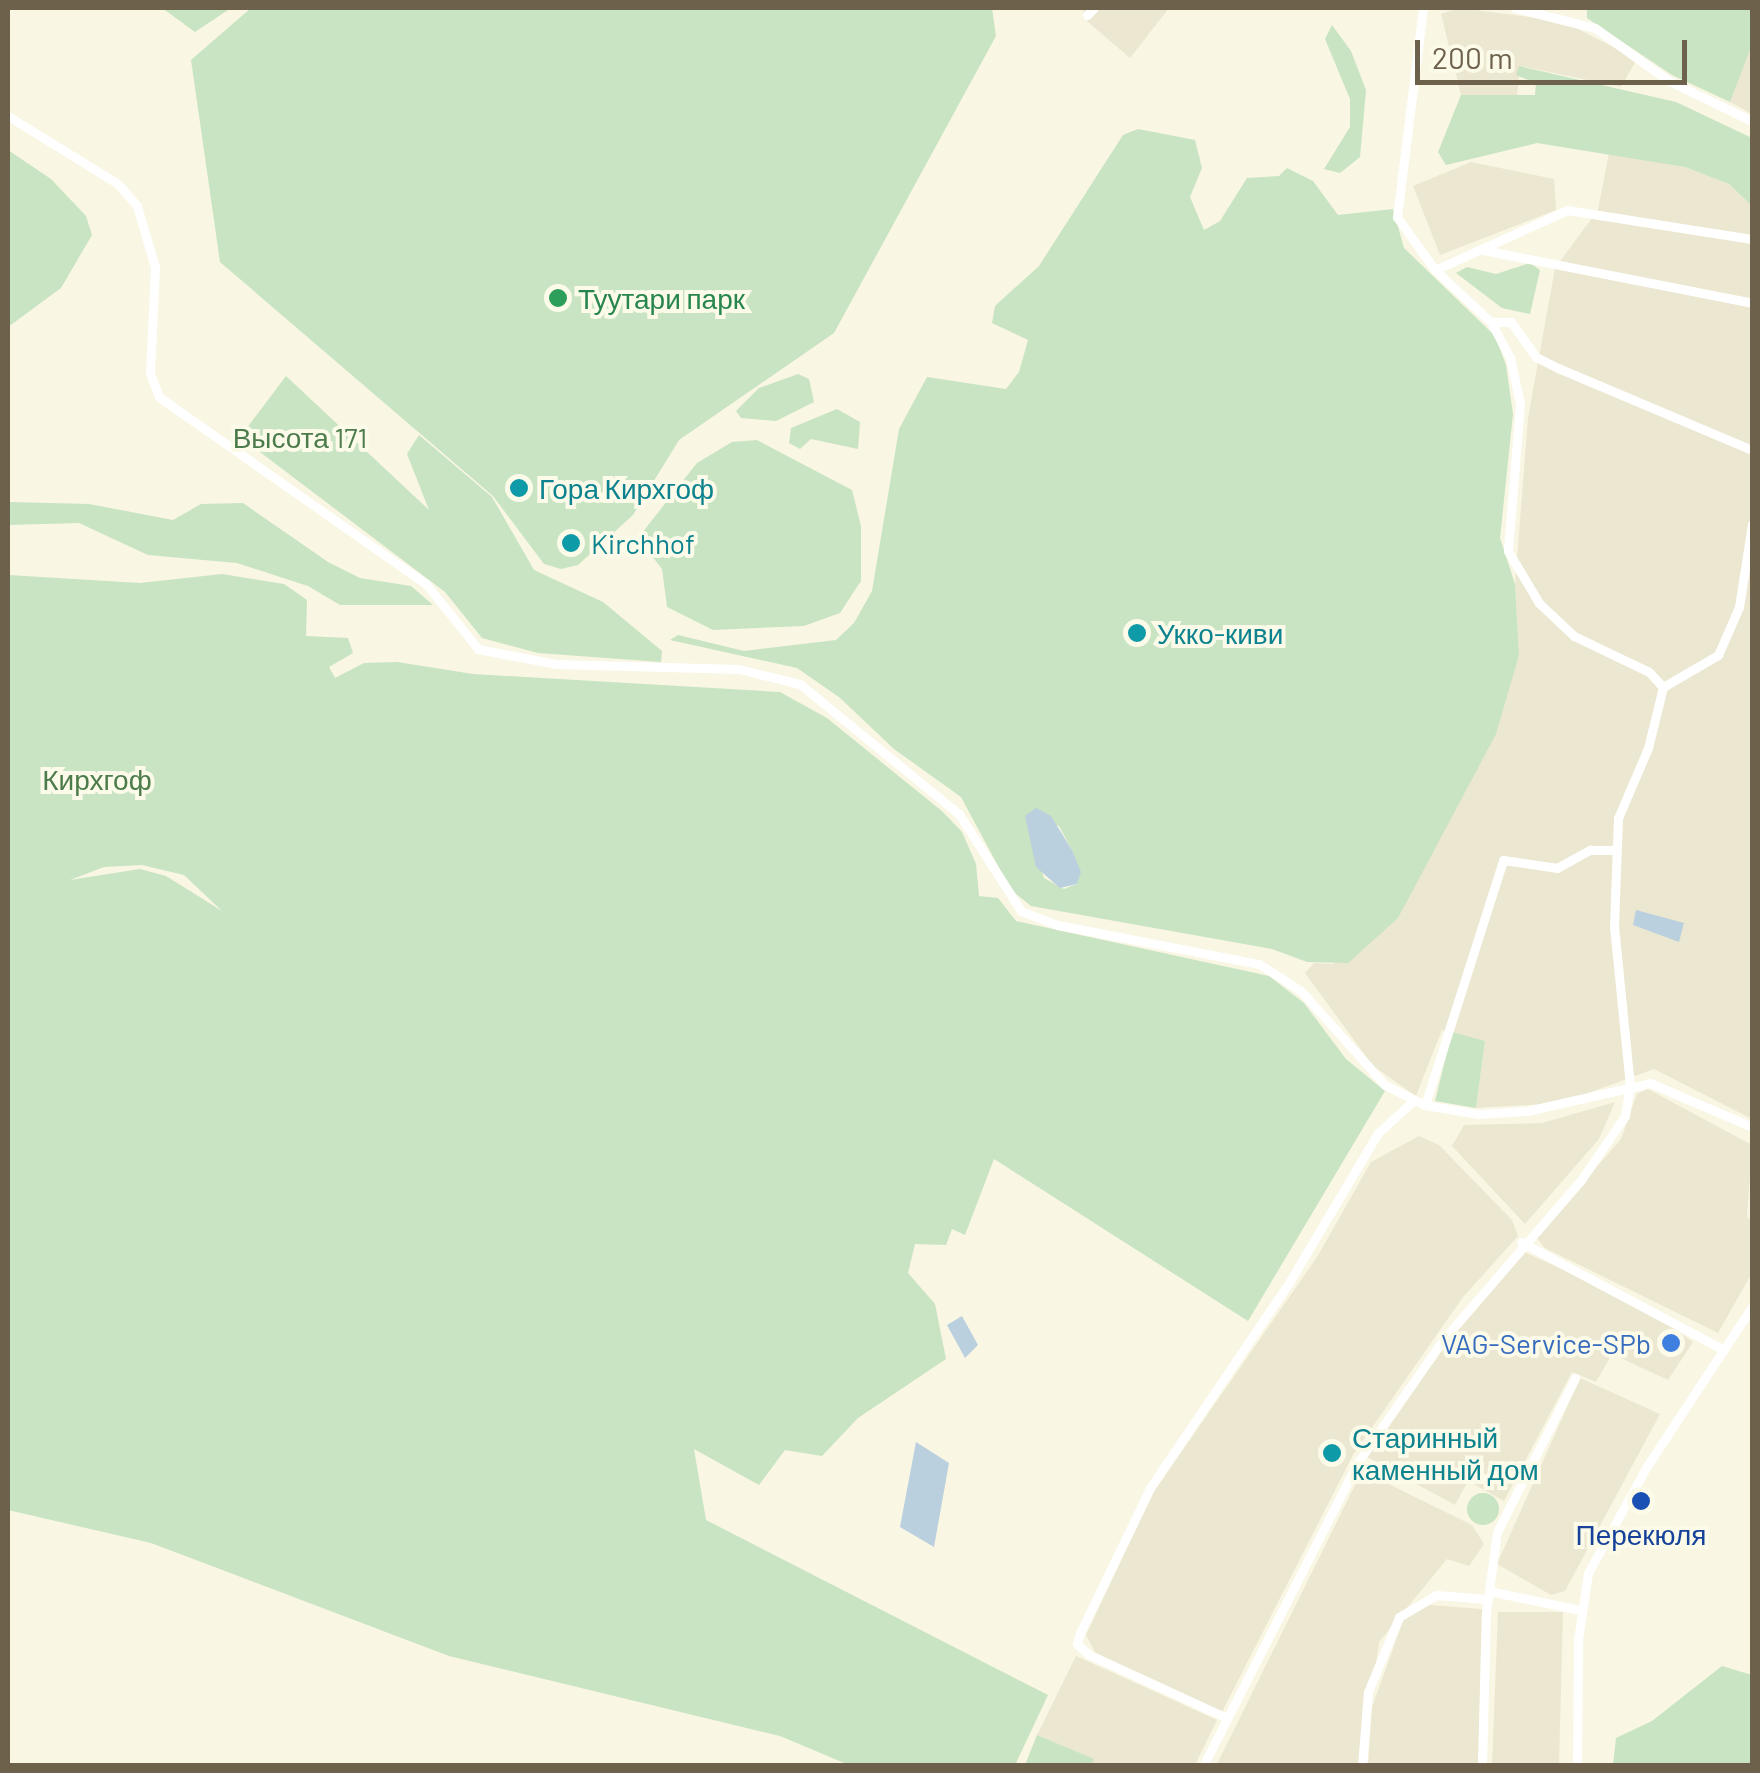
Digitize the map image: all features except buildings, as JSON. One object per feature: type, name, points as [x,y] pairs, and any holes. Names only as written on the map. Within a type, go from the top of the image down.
[{"type":"street","points":[[1423,8],[1396,202],[1410,240],[1435,270],[1491,322],[1510,357],[1520,404],[1508,551],[1539,604],[1574,636],[1649,672],[1663,687]]},
{"type":"street","points":[[1515,8],[1554,12],[1595,28],[1670,81],[1752,121]]},
{"type":"street","points":[[8,116],[118,184],[136,206],[155,266],[150,372],[159,396],[426,584],[478,648],[556,664],[739,669],[800,684],[959,814],[1021,911],[1058,925],[1259,964],[1302,991],[1367,1070],[1413,1101],[1479,1114],[1527,1111],[1630,1086],[1678,1090],[1752,1126]]},
{"type":"street","points":[[1435,270],[1567,210],[1752,239]]},
{"type":"street","points":[[1480,250],[1752,303]]},
{"type":"street","points":[[1491,322],[1512,322],[1536,357],[1558,368],[1752,450]]},
{"type":"street","points":[[1204,1766],[1358,1462],[1521,1242],[1612,1141],[1630,1086],[1618,1005],[1614,850],[1618,818],[1648,748],[1663,687],[1718,655],[1739,608],[1752,524]]},
{"type":"street","points":[[1425,1105],[1503,860],[1557,868],[1590,850],[1614,850]]},
{"type":"street","points":[[1227,1718],[1088,1654],[1077,1644],[1080,1633],[1150,1488],[1290,1281],[1378,1133],[1413,1101]]},
{"type":"street","points":[[1521,1242],[1724,1350]]},
{"type":"street","points":[[1577,1766],[1580,1610],[1588,1573],[1619,1513],[1752,1307]]},
{"type":"street","points":[[1482,1766],[1489,1595],[1497,1532],[1575,1378]]},
{"type":"street","points":[[1362,1766],[1368,1692],[1399,1618],[1436,1595],[1489,1595],[1580,1610]]},
{"type":"shaded area","points":[[1082,8],[1169,8],[1130,58],[1088,22]]},
{"type":"shaded area","points":[[1459,8],[1562,21],[1637,59],[1621,87],[1520,66],[1517,97],[1461,95],[1441,14]]},
{"type":"shaded area","points":[[1752,45],[1752,114],[1730,102]]},
{"type":"shaded area","points":[[1609,153],[1685,167],[1729,184],[1752,206],[1752,1119],[1654,1069],[1561,1103],[1476,1108],[1485,1042],[1442,1030],[1416,1096],[1373,1066],[1305,973],[1314,963],[1333,964],[1398,918],[1519,655],[1515,584],[1528,418],[1555,268],[1598,210]]},
{"type":"shaded area","points":[[1471,162],[1554,179],[1556,210],[1440,255],[1413,186]]},
{"type":"shaded area","points":[[1648,1089],[1752,1145],[1747,1217],[1752,1221],[1752,1273],[1718,1333],[1545,1248],[1536,1237],[1621,1139],[1637,1094]]},
{"type":"shaded area","points":[[1615,1102],[1599,1139],[1525,1224],[1452,1146],[1464,1125],[1542,1123]]},
{"type":"shaded area","points":[[1419,1136],[1439,1145],[1512,1220],[1518,1236],[1463,1297],[1353,1455],[1222,1712],[1096,1654],[1086,1635],[1153,1493],[1317,1257],[1371,1162]]},
{"type":"shaded area","points":[[1524,1252],[1643,1306],[1693,1342],[1668,1380],[1612,1354],[1596,1382],[1572,1372],[1504,1501],[1468,1481],[1455,1505],[1367,1457],[1447,1343]]},
{"type":"shaded area","points":[[1580,1378],[1660,1414],[1565,1591],[1551,1595],[1497,1564]]},
{"type":"shaded area","points":[[1362,1471],[1472,1525],[1484,1544],[1469,1566],[1447,1559],[1379,1642],[1362,1765],[1216,1766]]},
{"type":"shaded area","points":[[1417,1604],[1482,1609],[1478,1765],[1368,1766],[1372,1707],[1403,1621]]},
{"type":"shaded area","points":[[1498,1612],[1563,1612],[1559,1765],[1492,1765]]},
{"type":"shaded area","points":[[1076,1656],[1217,1720],[1195,1765],[1091,1765],[1093,1759],[1037,1735]]},
{"type":"green space","points":[[162,8],[231,8],[195,32]]},
{"type":"green space","name":"Туутари парк","points":[[251,8],[992,8],[996,36],[834,333],[679,440],[633,515],[578,565],[561,569],[544,564],[493,496],[220,262],[191,60]]},
{"type":"green space","points":[[1587,8],[1752,8],[1752,45],[1730,102],[1672,75],[1587,18]]},
{"type":"green space","points":[[1332,25],[1351,51],[1366,90],[1360,157],[1340,173],[1324,169],[1350,127],[1350,99],[1325,39]]},
{"type":"green space","points":[[1519,66],[1676,102],[1752,138],[1752,206],[1729,184],[1685,167],[1537,143],[1446,165],[1438,152],[1461,95],[1535,95],[1536,83],[1516,75]]},
{"type":"green space","points":[[1138,129],[1195,140],[1202,168],[1190,197],[1204,230],[1220,221],[1247,178],[1279,176],[1287,168],[1313,181],[1338,215],[1393,209],[1404,248],[1495,336],[1506,365],[1513,414],[1500,538],[1515,584],[1519,655],[1496,734],[1398,918],[1348,963],[1307,962],[1272,949],[1031,906],[1011,890],[961,797],[894,749],[839,697],[797,668],[670,640],[678,635],[744,651],[836,640],[854,623],[872,591],[899,429],[927,377],[1006,389],[1019,372],[1028,340],[992,323],[995,306],[1039,266],[1123,135]],"holes":[[[1025,816],[1059,826],[1072,850],[1077,884],[1064,889],[1044,878]]]},
{"type":"green space","points":[[8,150],[51,179],[86,216],[92,235],[61,288],[8,327]]},
{"type":"green space","points":[[1530,263],[1540,270],[1530,314],[1502,308],[1456,273],[1467,267],[1496,274]]},
{"type":"green space","points":[[798,374],[809,379],[814,402],[776,421],[741,418],[736,411],[759,388]]},
{"type":"green space","name":"Высота 171","points":[[286,376],[429,510],[407,454],[419,435],[492,497],[534,570],[603,602],[662,651],[661,662],[538,653],[482,638],[445,592],[240,437]]},
{"type":"green space","points":[[837,409],[860,422],[858,449],[811,439],[800,449],[789,443],[791,428]]},
{"type":"green space","points":[[757,440],[852,490],[861,526],[861,581],[840,613],[804,626],[713,630],[667,607],[662,569],[638,538],[697,463],[732,442]]},
{"type":"green space","points":[[8,502],[89,504],[173,520],[201,504],[243,503],[328,562],[360,578],[411,586],[433,605],[340,605],[308,586],[237,563],[148,555],[79,523],[8,525]]},
{"type":"green space","name":"Кирхгоф","points":[[222,574],[284,584],[307,600],[306,636],[348,638],[353,653],[329,667],[335,678],[364,663],[397,662],[473,674],[780,692],[827,718],[943,812],[962,832],[976,864],[979,896],[998,898],[1016,921],[1269,976],[1304,1003],[1346,1059],[1385,1091],[1248,1321],[994,1159],[965,1235],[952,1229],[946,1245],[915,1244],[908,1273],[935,1304],[946,1359],[858,1418],[822,1456],[785,1450],[759,1485],[694,1449],[706,1520],[1048,1695],[1015,1765],[849,1765],[780,1736],[449,1656],[151,1543],[8,1510],[8,575],[140,583]],"holes":[[[142,865],[184,875],[222,911],[166,876],[140,869],[70,880],[104,867]]]},
{"type":"green space","points":[[1452,1032],[1485,1041],[1476,1108],[1435,1101]]},
{"type":"green space","points":[[1483,1493],[1494,1498],[1499,1509],[1494,1520],[1483,1525],[1472,1520],[1467,1509],[1472,1498]]},
{"type":"green space","points":[[1722,1666],[1752,1675],[1752,1765],[1613,1765],[1616,1738],[1652,1721]]},
{"type":"green space","points":[[1037,1735],[1094,1759],[1091,1765],[1025,1765]]},
{"type":"water","points":[[1036,808],[1051,816],[1072,850],[1081,872],[1077,884],[1060,888],[1036,867],[1025,816]]},
{"type":"water","points":[[1636,910],[1684,923],[1679,942],[1633,925]]},
{"type":"water","points":[[962,1316],[978,1345],[965,1358],[947,1325]]},
{"type":"water","points":[[916,1442],[949,1463],[934,1547],[900,1527]]},
{"type":"place","name":"Туутари парк","points":[[558,298]]},
{"type":"place","name":"Гора Кирхгоф","points":[[519,488]]},
{"type":"place","name":"Kirchhof","points":[[571,543]]},
{"type":"place","name":"Укко-киви","points":[[1137,633]]},
{"type":"place","name":"VAG-Service-SPb","points":[[1671,1343]]},
{"type":"place","name":"Старинный каменный дом","points":[[1332,1453]]},
{"type":"place","name":"Перекюля","points":[[1641,1501]]}]
